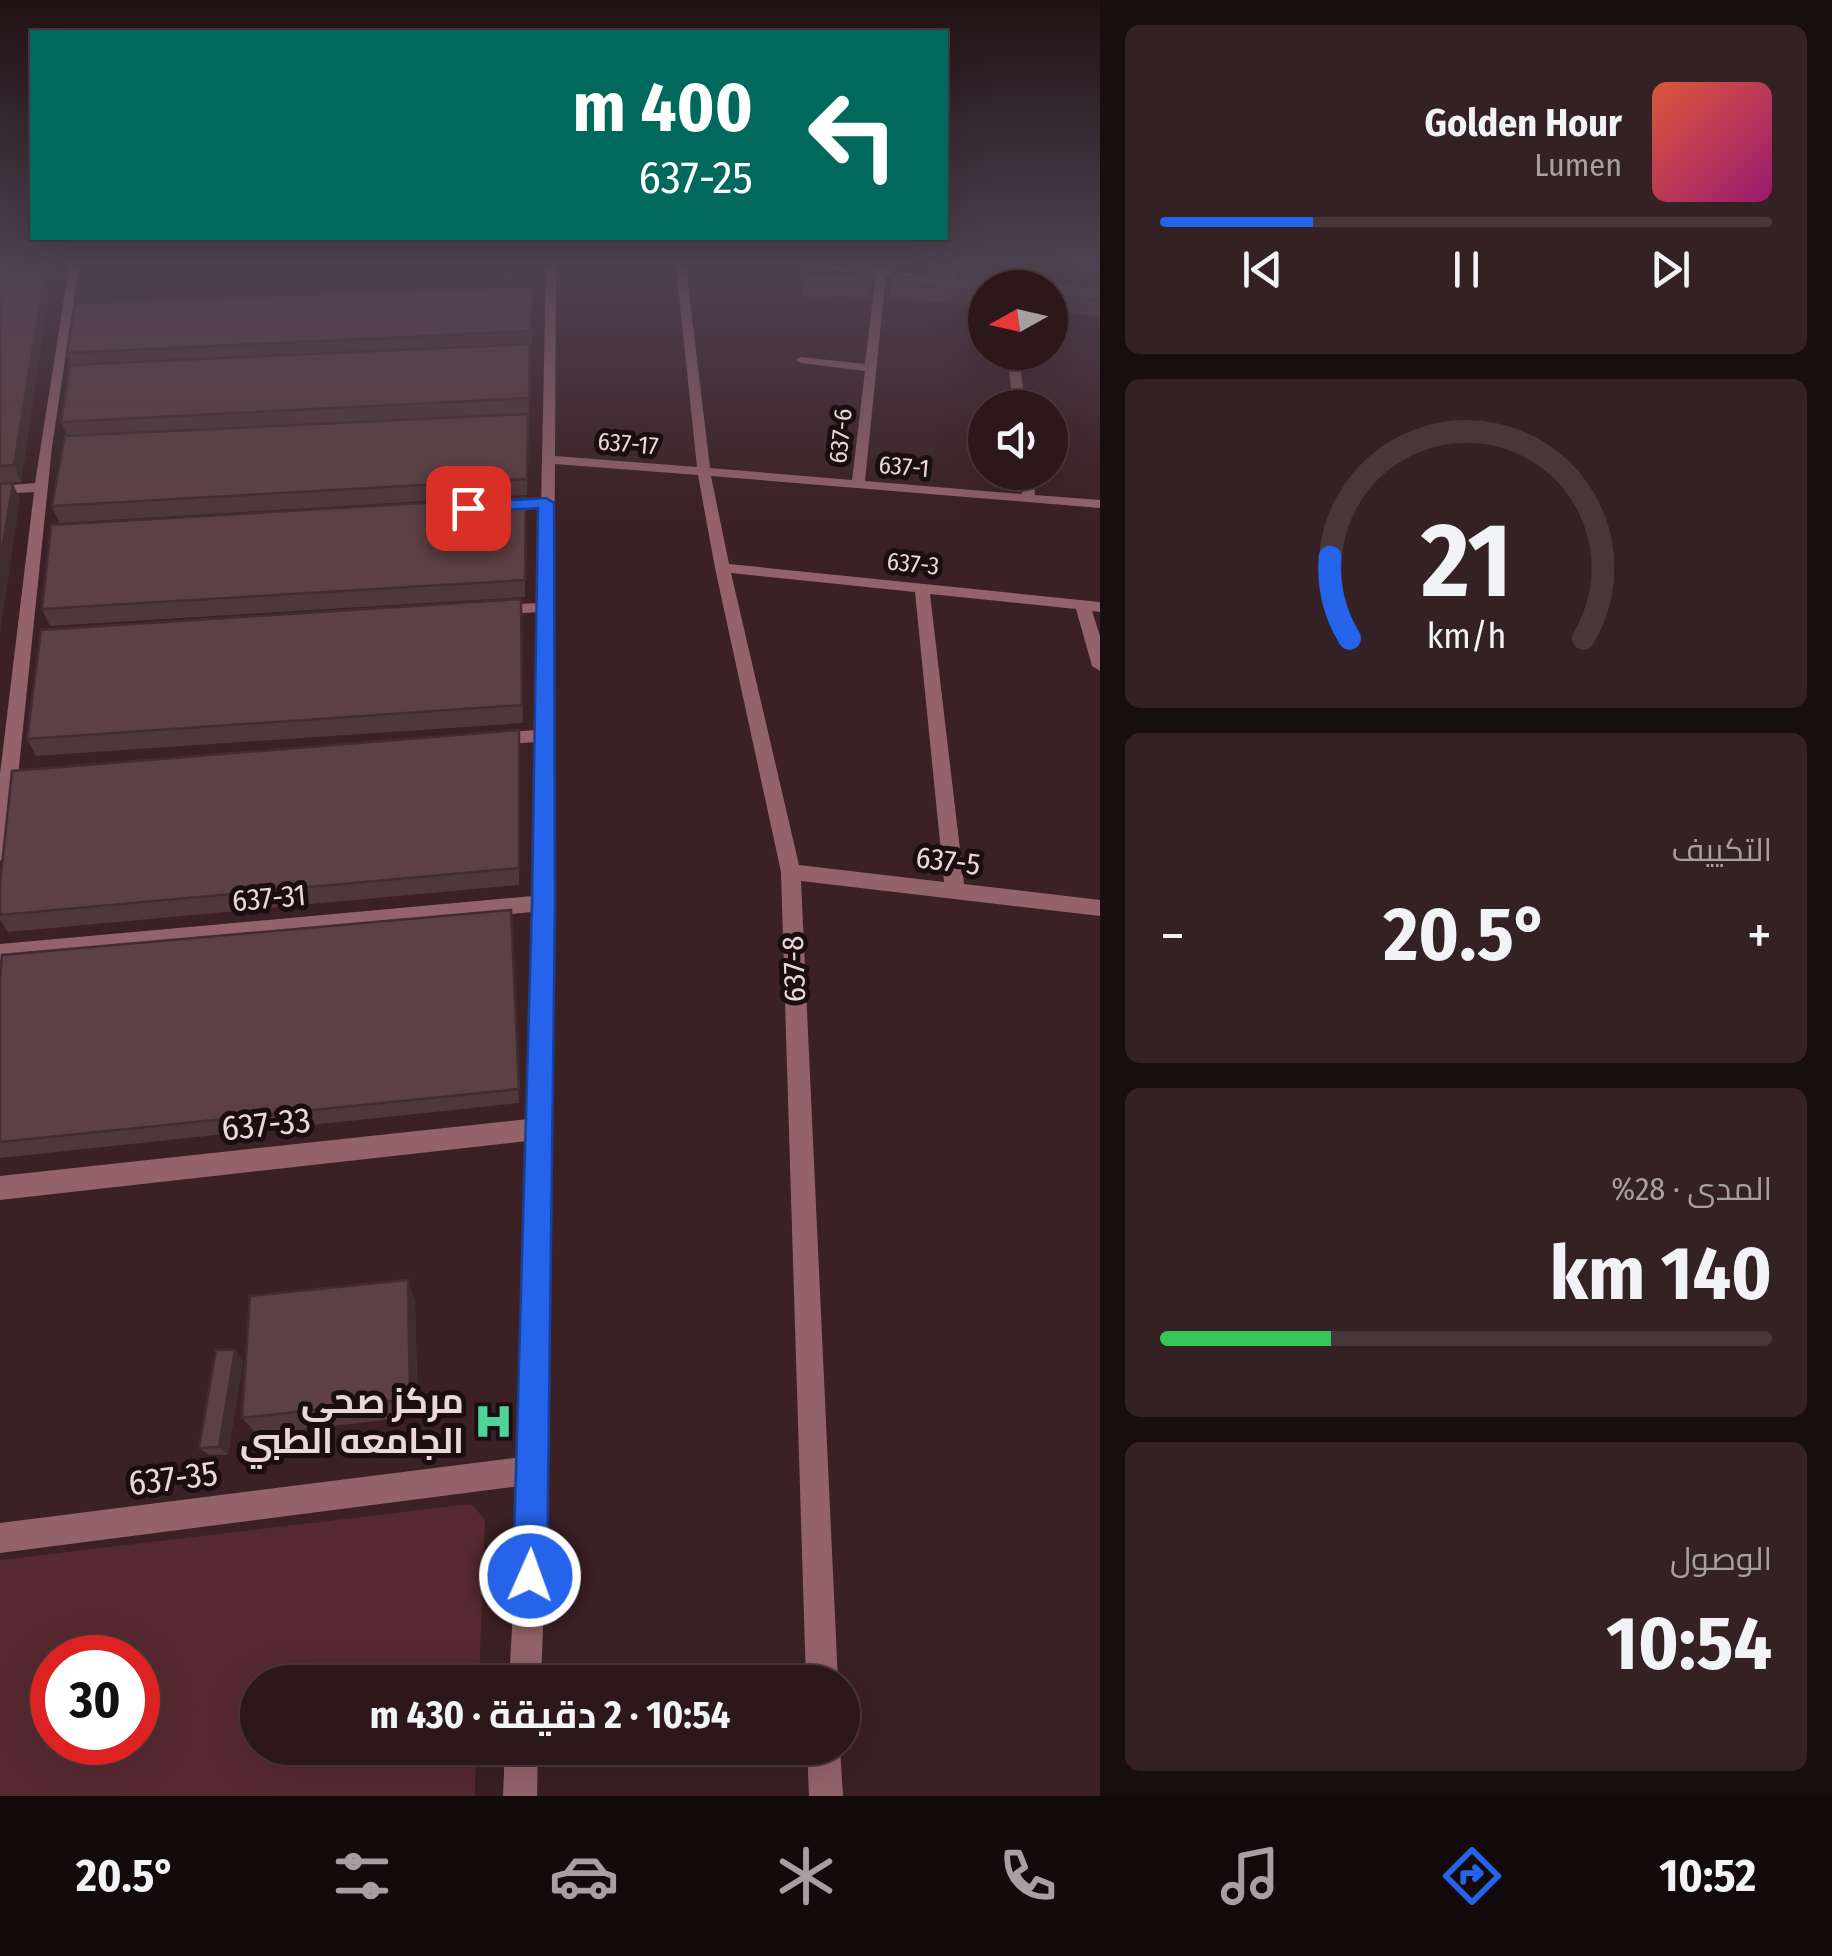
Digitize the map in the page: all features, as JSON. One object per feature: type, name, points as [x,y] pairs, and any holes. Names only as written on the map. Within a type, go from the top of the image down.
[{"type":"street","points":[[0,854],[41,487],[61,350]]},
{"type":"street","points":[[526,1665],[534,1470],[545,734],[546,607],[536,503],[547,459],[538,422],[538,350]]},
{"type":"street","name":"637-8","points":[[691,350],[704,473],[722,568],[790,872],[821,1665]]},
{"type":"street","name":"637-6","points":[[858,485],[872,350]]},
{"type":"street","points":[[801,360],[870,368]]},
{"type":"street","points":[[57,375],[76,374]]},
{"type":"street","points":[[46,447],[65,446]]},
{"type":"street","name":"637-17","points":[[547,459],[704,473]]},
{"type":"street","name":"637-1","points":[[704,473],[1100,504]]},
{"type":"street","points":[[0,490],[41,487]]},
{"type":"street","points":[[1027,490],[1028,498]]},
{"type":"street","points":[[36,534],[55,533]]},
{"type":"street","name":"637-3","points":[[722,568],[1091,606]]},
{"type":"street","points":[[922,589],[955,892]]},
{"type":"street","points":[[1091,606],[1100,666]]},
{"type":"street","points":[[469,612],[546,607]]},
{"type":"street","points":[[24,638],[43,636]]},
{"type":"street","points":[[466,740],[545,734]]},
{"type":"street","points":[[8,774],[28,773]]},
{"type":"street","name":"637-5","points":[[790,872],[1100,908]]},
{"type":"street","name":"637-31","points":[[0,952],[543,903]]},
{"type":"street","name":"637-33","points":[[0,1188],[539,1130]]},
{"type":"street","name":"637-35","points":[[0,1538],[534,1470]]},
{"type":"street","points":[[520,1796],[521,1765]]},
{"type":"street","points":[[825,1765],[826,1796]]},
{"type":"shaded area","points":[[471,1504],[485,1519],[480,1665],[240,1665],[240,1765],[476,1765],[475,1796],[0,1796],[0,1560]]},
{"type":"building","points":[[0,350],[33,350],[14,465],[0,466]]},
{"type":"building","points":[[68,350],[134,350],[67,353]]},
{"type":"building","points":[[403,350],[530,350],[529,398],[61,422],[70,365]]},
{"type":"building","points":[[528,414],[527,479],[52,506],[65,436]]},
{"type":"building","points":[[13,483],[0,562],[0,484]]},
{"type":"building","points":[[526,497],[525,580],[42,609],[51,525]]},
{"type":"building","points":[[521,599],[522,705],[27,739],[41,630]]},
{"type":"building","points":[[519,730],[519,868],[0,915],[12,771]]},
{"type":"building","points":[[511,910],[519,1089],[0,1142],[2,955]]},
{"type":"building","points":[[408,1280],[410,1399],[242,1418],[250,1296]]},
{"type":"building","points":[[216,1350],[235,1350],[219,1447],[199,1448]]},
{"type":"place","name":"مركز صحي الجامعه الطبي","points":[[494,1421]]},
{"type":"route","points":[[468,508],[546,503],[530,1576]]}]
